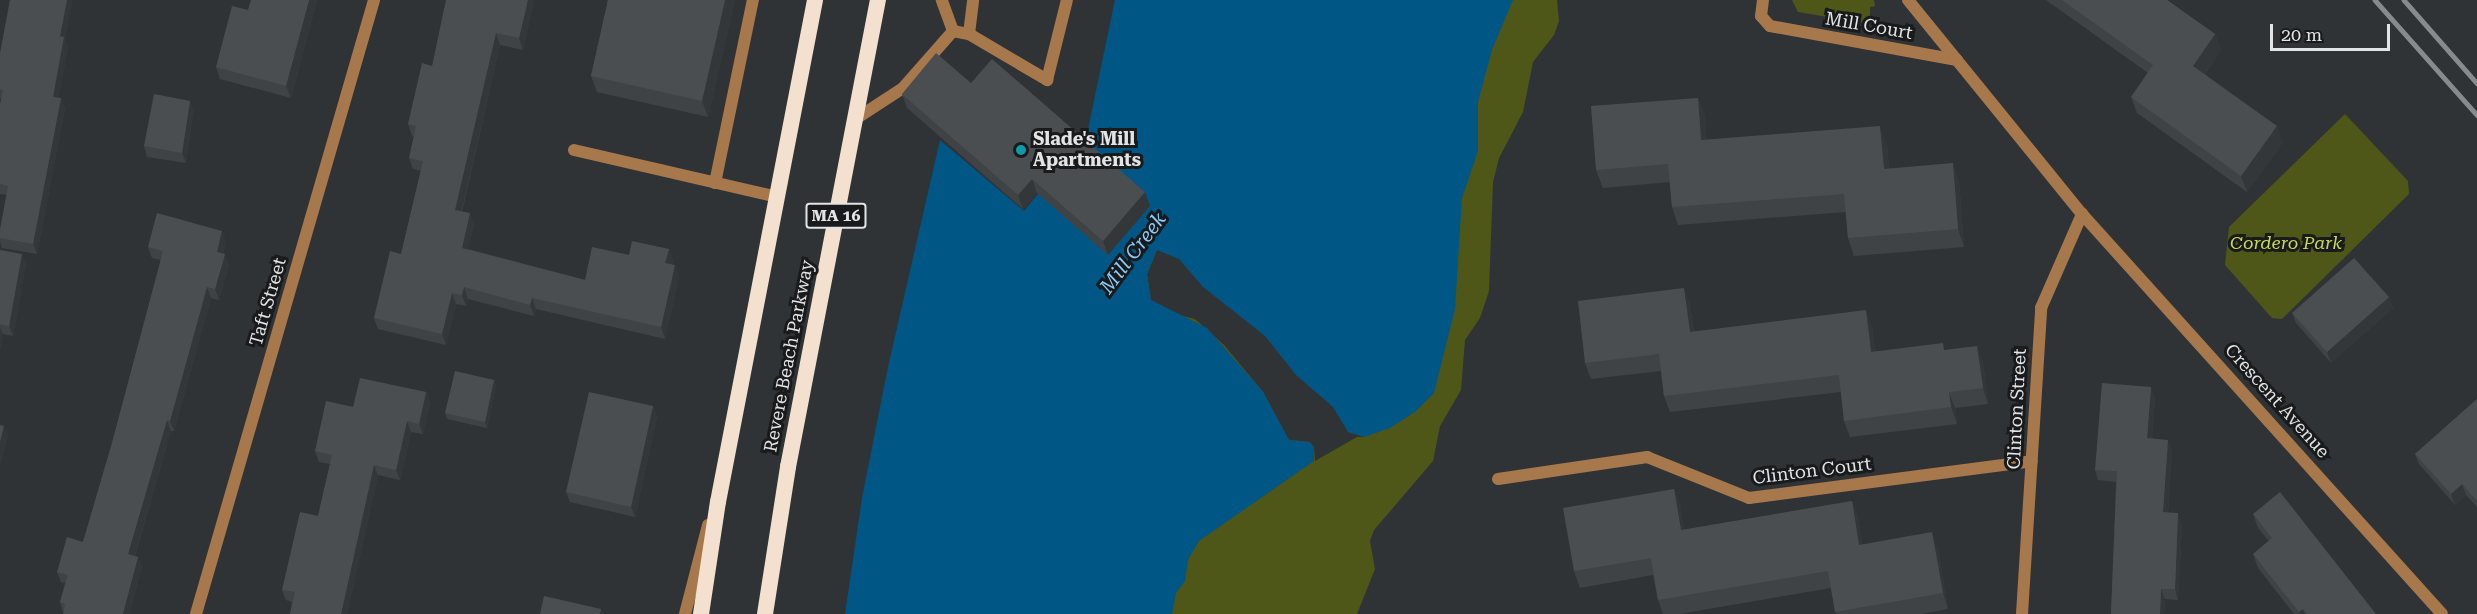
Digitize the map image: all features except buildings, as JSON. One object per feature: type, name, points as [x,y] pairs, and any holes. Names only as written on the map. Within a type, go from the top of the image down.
[{"type":"highway","points":[[702,614],[731,433],[815,0]]},
{"type":"highway","name":"Revere Beach Parkway","points":[[765,614],[783,490],[878,0]]},
{"type":"street","name":"Taft Street","points":[[196,614],[374,0]]},
{"type":"street","points":[[715,183],[753,0]]},
{"type":"street","points":[[942,0],[953,30]]},
{"type":"street","points":[[969,34],[973,0]]},
{"type":"street","points":[[953,30],[969,34],[1047,80],[1067,0]]},
{"type":"street","name":"Mill Court","points":[[1763,0],[1761,16],[1770,26],[1957,60]]},
{"type":"street","name":"Mill Court","points":[[1908,0],[2082,214]]},
{"type":"street","points":[[854,120],[903,88],[953,30]]},
{"type":"street","points":[[574,150],[777,197]]},
{"type":"street","name":"Clinton Street","points":[[2022,614],[2041,308],[2082,214]]},
{"type":"street","name":"Crescent Avenue","points":[[2082,214],[2442,614]]},
{"type":"street","points":[[685,614],[731,433]]},
{"type":"street","name":"Clinton Court","points":[[1498,479],[1647,457],[1749,498],[2032,461]]},
{"type":"green space","points":[[1251,0],[1557,0],[1559,21],[1554,35],[1533,62],[1523,112],[1499,158],[1493,182],[1489,291],[1480,318],[1465,340],[1461,390],[1440,426],[1433,461],[1374,530],[1370,541],[1375,569],[1357,614],[1111,614],[1118,304],[1157,250],[1147,274],[1151,300],[1174,314],[1195,319],[1224,345],[1263,392],[1289,440],[1309,442],[1314,447],[1315,461],[1357,437],[1364,437]]},
{"type":"green space","points":[[1792,0],[1874,0],[1875,6],[1870,7],[1870,17],[1864,23],[1798,12]]},
{"type":"green space","name":"Cordero Park","points":[[2345,114],[2408,181],[2409,194],[2282,319],[2272,318],[2225,265],[2229,227]]},
{"type":"water","name":"Mill Creek","points":[[1115,0],[1513,0],[1492,50],[1478,102],[1478,151],[1462,198],[1455,309],[1434,393],[1415,412],[1390,428],[1364,437],[1348,432],[1333,407],[1296,375],[1265,336],[1203,287],[1179,259],[1157,250],[1147,274],[1151,300],[1207,328],[1263,392],[1289,440],[1309,442],[1314,447],[1314,461],[1199,541],[1188,560],[1185,581],[1176,593],[1172,614],[845,614],[862,498],[888,367],[940,140],[1024,211],[1087,134]]},
{"type":"railway","points":[[2375,0],[2477,115]]},
{"type":"railway","points":[[2404,0],[2477,83]]},
{"type":"place","name":"Slade's Mill Apartments","points":[[1021,150]]}]
